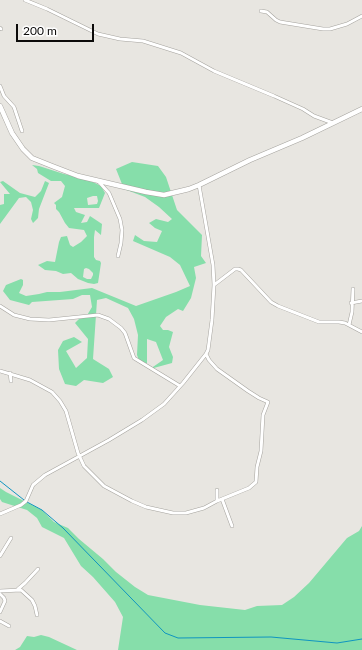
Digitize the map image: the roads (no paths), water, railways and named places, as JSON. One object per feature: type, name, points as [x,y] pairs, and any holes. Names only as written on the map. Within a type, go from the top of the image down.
[{"type":"main road","points":[[0,106],[12,133],[27,154],[32,158],[78,176],[164,195],[183,191],[199,185],[362,109]]},
{"type":"street","points":[[26,0],[48,8],[98,34],[120,40],[143,41],[181,53],[214,71],[333,123]]},
{"type":"street","points":[[261,10],[267,12],[280,22],[323,29],[338,28],[355,21],[362,16]]},
{"type":"street","points":[[0,86],[4,96],[14,107],[22,131]]},
{"type":"street","points":[[97,180],[109,193],[120,220],[122,230],[118,256]]},
{"type":"street","points":[[0,514],[21,505],[26,501],[33,486],[45,475],[80,457],[142,420],[164,404],[206,354],[208,350],[212,320],[214,285],[213,265],[199,185]]},
{"type":"street","points":[[214,285],[235,269],[238,269],[241,270],[271,302],[278,306],[319,322],[339,322],[349,325],[362,332]]},
{"type":"street","points":[[349,325],[352,312],[351,303],[353,289]]},
{"type":"street","points":[[351,303],[362,301]]},
{"type":"street","points":[[0,306],[14,315],[30,319],[49,320],[98,315],[109,319],[125,333],[134,358],[180,386]]},
{"type":"street","points":[[0,371],[30,380],[52,392],[66,411],[84,466],[104,486],[146,507],[166,512],[186,513],[197,511],[249,488],[256,482],[257,467],[261,451],[263,415],[268,402],[254,395],[217,369],[206,354]]},
{"type":"street","points":[[10,373],[10,381]]},
{"type":"street","points":[[217,490],[217,501]]},
{"type":"street","points":[[222,499],[232,526]]},
{"type":"street","points":[[0,556],[11,538]]},
{"type":"street","points":[[16,590],[38,569]]},
{"type":"street","points":[[0,590],[21,590],[32,600],[37,615]]},
{"type":"street","points":[[0,594],[5,601],[0,612]]},
{"type":"street","points":[[0,621],[9,626]]},
{"type":"waterway","points":[[0,481],[24,500]]},
{"type":"waterway","points":[[27,502],[42,510],[63,528],[165,633],[178,638],[271,637],[337,643],[362,639]]}]
